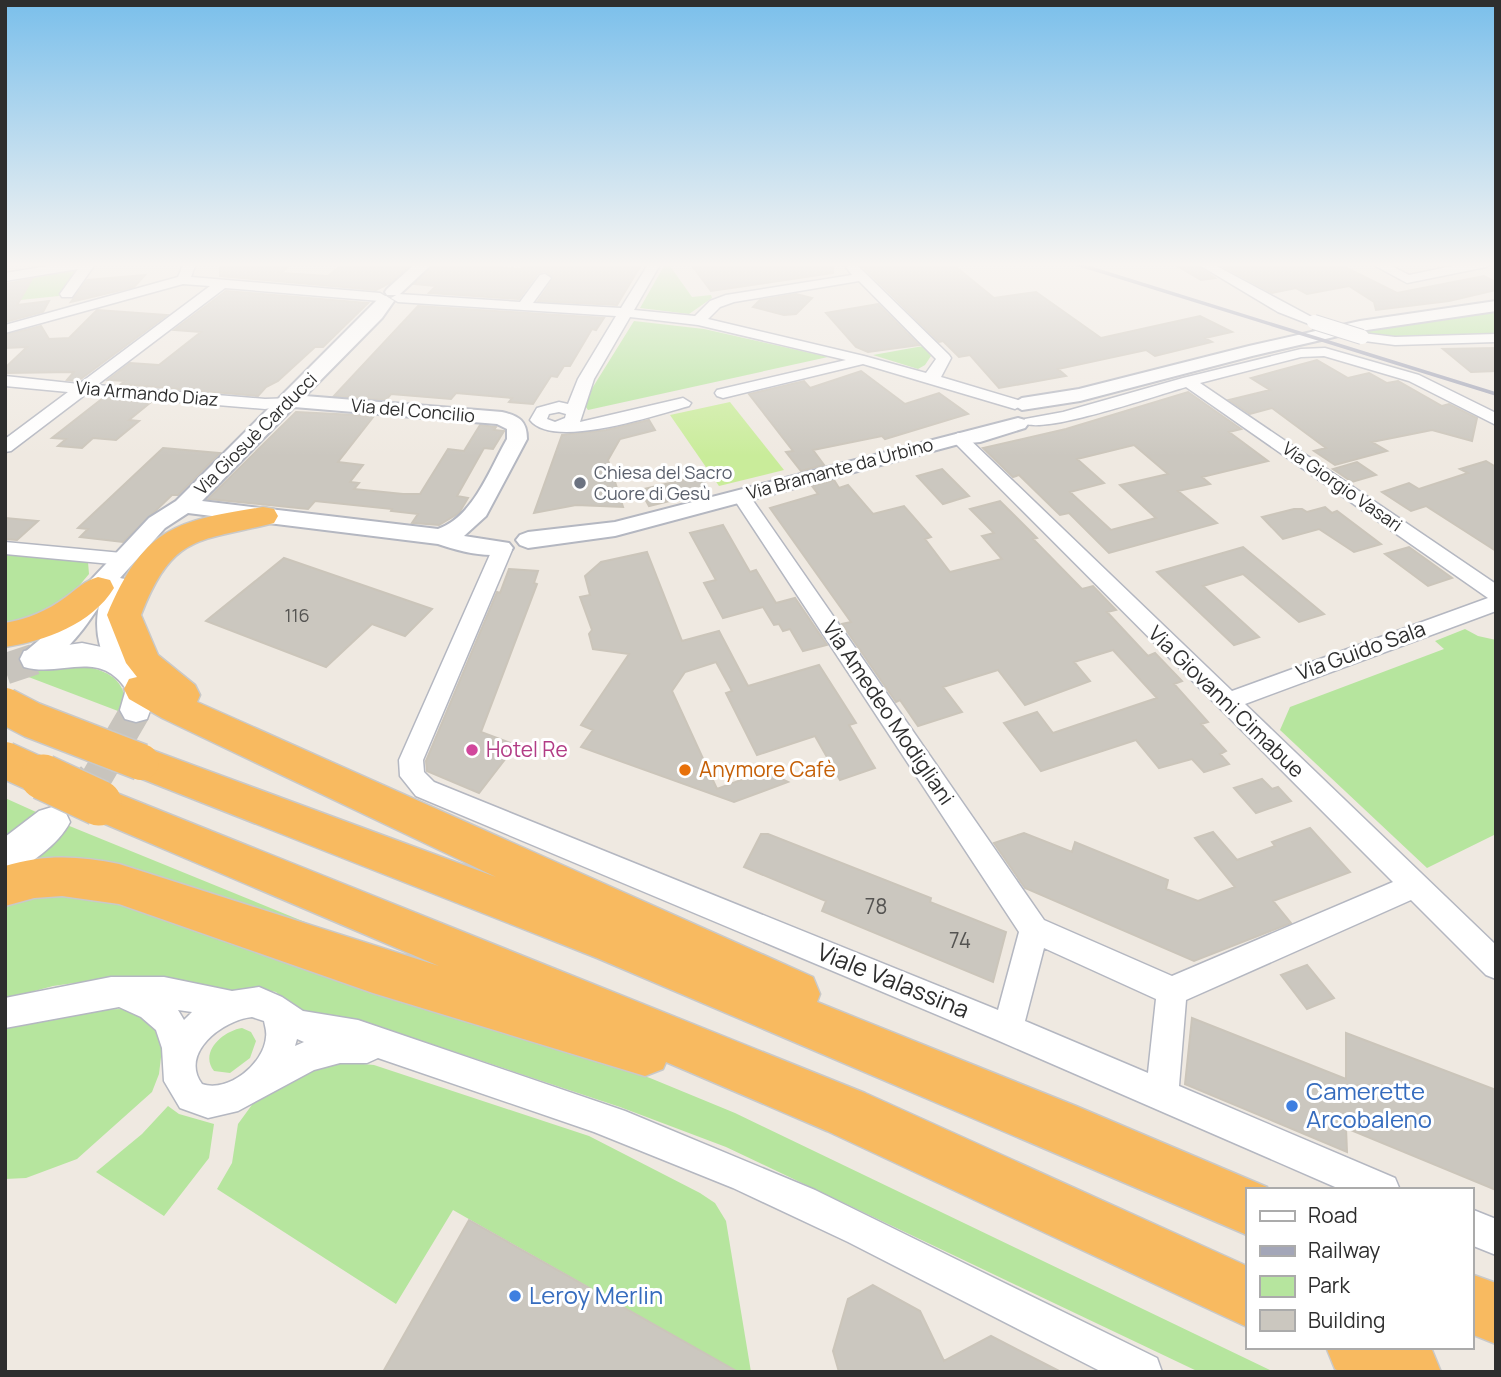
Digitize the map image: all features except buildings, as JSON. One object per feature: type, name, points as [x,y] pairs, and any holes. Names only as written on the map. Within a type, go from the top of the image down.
[{"type":"highway","points":[[223,730],[144,663],[124,615],[133,588],[168,542],[189,530],[213,523],[263,516]]},
{"type":"highway","points":[[5,635],[42,628],[57,622],[98,588]]},
{"type":"highway","points":[[132,687],[754,973],[1076,1133]]},
{"type":"highway","points":[[5,706],[32,720],[612,942],[1076,1133],[1246,1207]]},
{"type":"highway","points":[[5,760],[99,803],[846,1112],[1246,1297]]},
{"type":"highway","points":[[5,886],[55,875],[85,876],[119,884],[373,970],[846,1112]]},
{"type":"highway","points":[[1473,1305],[1496,1314]]},
{"type":"highway","points":[[1361,1349],[1410,1372]]},
{"type":"main road","name":"Via Giosuè Carducci","points":[[20,654],[82,654],[132,687]]},
{"type":"main road","points":[[5,859],[52,822]]},
{"type":"street","points":[[5,447],[165,327]]},
{"type":"street","name":"Via Giosuè Carducci","points":[[20,654],[74,626],[98,588],[122,559],[157,523],[184,506],[363,327]]},
{"type":"street","points":[[440,537],[459,530],[475,516],[517,439],[545,423],[568,424],[573,415],[574,403],[586,379],[618,327]]},
{"type":"street","points":[[725,327],[930,378],[1019,413]]},
{"type":"street","points":[[913,327],[944,358],[937,373],[930,378]]},
{"type":"street","points":[[1341,327],[1395,341],[1496,338]]},
{"type":"street","name":"Via Bramante da Urbino","points":[[1080,404],[1249,351],[1381,327]]},
{"type":"street","name":"Via Bramante da Urbino","points":[[184,506],[440,537],[463,544],[513,546],[569,543],[601,532],[958,438],[980,436],[1019,413],[1080,404],[1301,354],[1325,352],[1414,378],[1496,420]]},
{"type":"street","points":[[723,393],[864,360]]},
{"type":"street","points":[[545,423],[543,411],[553,407],[586,379]]},
{"type":"street","name":"Via Armando Diaz","points":[[5,381],[199,400],[265,404],[289,401]]},
{"type":"street","name":"Via Giorgio Vasari","points":[[1188,381],[1496,594]]},
{"type":"street","name":"Via del Concilio","points":[[289,401],[502,418],[574,428],[683,403]]},
{"type":"street","points":[[553,407],[573,415]]},
{"type":"street","name":"Via del Concilio","points":[[573,415],[604,421]]},
{"type":"street","points":[[502,418],[517,428],[517,439]]},
{"type":"street","name":"Via Giovanni Cimabue","points":[[958,438],[1496,965]]},
{"type":"street","name":"Via Amedeo Modigliani","points":[[741,496],[1034,930]]},
{"type":"street","name":"Via Giosuè Carducci","points":[[132,687],[110,640],[109,618],[114,598],[132,570],[181,518],[184,506]]},
{"type":"street","points":[[411,767],[411,760],[487,580],[513,546],[481,533],[475,526],[475,516]]},
{"type":"street","points":[[5,548],[122,559]]},
{"type":"street","name":"Via Guido Sala","points":[[1227,702],[1496,603]]},
{"type":"street","name":"Viale Valassina","points":[[411,767],[412,776],[425,789],[1008,1029],[1379,1188]]},
{"type":"street","points":[[1008,1029],[1034,930],[1172,991],[1414,886]]},
{"type":"street","points":[[1162,1097],[1172,991]]},
{"type":"street","points":[[111,992],[150,1003],[166,1018],[177,1035],[179,1079],[187,1093],[199,1101],[218,1102],[236,1097],[284,1068],[321,1051],[357,1046],[400,1052]]},
{"type":"street","points":[[5,1013],[111,992],[164,992],[230,1005],[254,1001],[269,1005],[300,1026],[356,1035],[400,1052],[517,1089],[687,1151],[844,1223],[1143,1372]]},
{"type":"street","points":[[179,1063],[192,1034],[208,1018],[230,1005]]},
{"type":"street","points":[[254,1087],[276,1061],[283,1044],[284,1027],[278,1013]]},
{"type":"street","points":[[1473,1228],[1496,1237]]},
{"type":"green space","points":[[630,327],[704,329],[828,357],[588,410],[583,403]]},
{"type":"green space","points":[[1496,327],[1496,334],[1390,337],[1365,333],[1370,329]]},
{"type":"green space","points":[[923,346],[931,356],[925,365],[918,369],[873,355]]},
{"type":"green space","points":[[730,402],[784,470],[719,486],[670,415]]},
{"type":"green space","points":[[5,554],[88,562],[89,574],[63,605],[5,628]]},
{"type":"green space","points":[[1465,629],[1478,636],[1496,640],[1496,834],[1427,868],[1280,730],[1290,707],[1444,649],[1435,641]]},
{"type":"green space","points":[[85,666],[105,672],[119,684],[125,696],[118,711],[18,673],[40,667]]},
{"type":"green space","points":[[5,798],[45,816],[5,843]]},
{"type":"green space","points":[[67,825],[381,953],[5,871]]},
{"type":"green space","points":[[96,887],[650,1078],[735,1113],[1274,1372],[1199,1372],[726,1147],[620,1107],[398,1033],[358,1024],[322,1022],[291,1007],[276,992],[262,989],[218,994],[103,979],[53,986],[5,999],[5,896]]},
{"type":"green space","points":[[123,1009],[149,1013],[159,1027],[162,1049],[159,1074],[152,1092],[77,1159],[26,1178],[5,1179],[5,1028],[86,1010]]},
{"type":"green space","points":[[242,1028],[251,1032],[256,1041],[250,1058],[230,1073],[214,1071],[209,1057],[211,1050],[228,1033]]},
{"type":"green space","points":[[342,1062],[374,1065],[589,1136],[715,1203],[726,1221],[751,1372],[738,1372],[453,1210],[396,1304],[217,1189],[232,1163],[238,1124],[254,1102],[286,1078]]},
{"type":"green space","points":[[168,1106],[179,1114],[214,1124],[209,1158],[164,1216],[96,1172],[142,1134]]},
{"type":"tunnel","points":[[5,669],[35,659]]},
{"type":"tunnel","points":[[96,779],[136,710]]},
{"type":"tunnel","points":[[69,807],[97,777]]},
{"type":"railway","points":[[1281,327],[1496,394]]},
{"type":"place","name":"Chiesa del Sacro Cuore di Gesù","points":[[580,483]]},
{"type":"place","name":"Hotel Re","points":[[472,750]]},
{"type":"place","name":"Anymore Cafè","points":[[685,770]]},
{"type":"place","name":"Camerette Arcobaleno","points":[[1292,1106]]},
{"type":"place","name":"Leroy Merlin","points":[[515,1296]]}]
